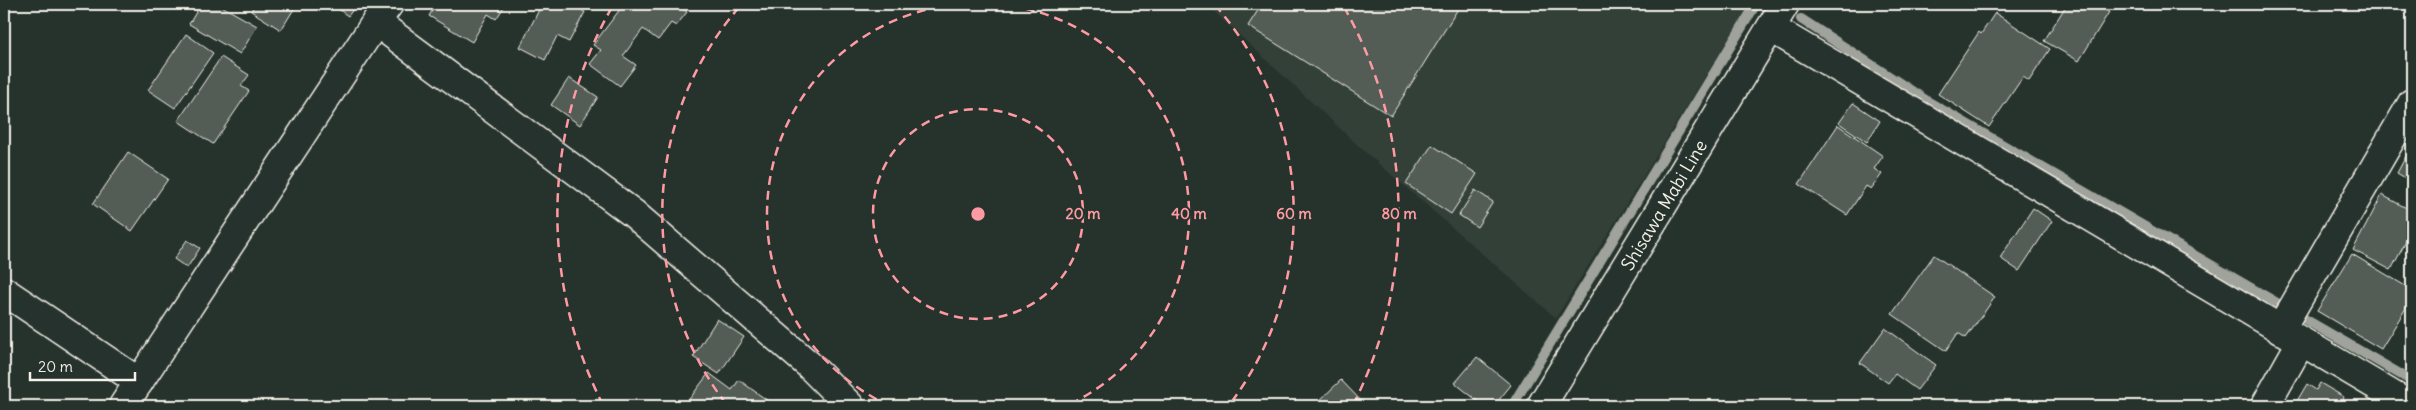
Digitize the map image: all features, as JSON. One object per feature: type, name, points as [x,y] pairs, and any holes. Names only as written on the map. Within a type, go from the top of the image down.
[{"type":"street","name":"Shisawa Mabi Line","points":[[1542,406],[1785,4]]},
{"type":"street","points":[[123,406],[382,13],[634,214],[808,364],[850,406]]},
{"type":"street","points":[[1771,28],[2291,324],[2411,406]]},
{"type":"street","points":[[2266,406],[2291,324],[2412,103]]},
{"type":"street","points":[[4,291],[139,382]]},
{"type":"shaded area","points":[[1206,4],[1750,4],[1556,318],[1363,150]]},
{"type":"building","points":[[201,4],[218,4],[257,26],[240,54],[189,24]]},
{"type":"building","points":[[255,4],[297,4],[281,30],[251,11]]},
{"type":"building","points":[[331,4],[357,4],[348,16]]},
{"type":"building","points":[[436,4],[506,4],[496,19],[488,14],[472,42],[429,16]]},
{"type":"building","points":[[542,4],[569,4],[585,12],[569,42],[557,36],[545,60],[520,47]]},
{"type":"building","points":[[624,4],[675,4],[687,12],[676,26],[671,23],[658,40],[643,29],[623,56],[636,65],[620,86],[590,64],[601,50],[593,45]]},
{"type":"building","points":[[1262,4],[1461,4],[1391,116],[1248,26]]},
{"type":"building","points":[[2067,4],[2104,4],[2101,8],[2109,12],[2079,61],[2044,41]]},
{"type":"building","points":[[1995,13],[2050,49],[2029,81],[2023,77],[1989,127],[1938,94],[1979,32],[1981,34]]},
{"type":"building","points":[[186,34],[213,53],[175,108],[148,90]]},
{"type":"building","points":[[221,57],[249,75],[241,86],[249,91],[213,144],[178,121]]},
{"type":"building","points":[[569,78],[598,97],[580,125],[551,105]]},
{"type":"building","points":[[1853,103],[1880,121],[1867,142],[1839,123]]},
{"type":"building","points":[[1838,125],[1883,156],[1874,169],[1882,174],[1871,189],[1866,186],[1847,215],[1799,184]]},
{"type":"building","points":[[1432,145],[1477,174],[1451,214],[1406,184]]},
{"type":"building","points":[[2412,145],[2412,182],[2397,173]]},
{"type":"building","points":[[128,152],[168,179],[132,231],[93,204]]},
{"type":"building","points":[[1475,190],[1493,202],[1477,227],[1459,215]]},
{"type":"building","points":[[2382,195],[2412,211],[2412,230],[2391,270],[2353,250]]},
{"type":"building","points":[[2033,208],[2052,221],[2019,271],[2000,258]]},
{"type":"building","points":[[187,240],[200,248],[187,268],[174,259]]},
{"type":"building","points":[[2352,254],[2412,290],[2412,298],[2381,349],[2317,311]]},
{"type":"building","points":[[1934,255],[1995,297],[1966,338],[1958,333],[1946,351],[1892,314]]},
{"type":"building","points":[[717,319],[744,337],[719,374],[693,357]]},
{"type":"building","points":[[1885,328],[1936,365],[1917,390],[1895,374],[1888,383],[1860,363]]},
{"type":"building","points":[[1477,357],[1511,385],[1494,406],[1484,406],[1455,383]]},
{"type":"building","points":[[709,373],[732,390],[739,380],[775,406],[684,406]]},
{"type":"building","points":[[1341,380],[1366,406],[1321,406],[1317,403]]},
{"type":"building","points":[[2320,383],[2344,397],[2339,406],[2294,406],[2307,384],[2316,390]]},
{"type":"waterway","points":[[1512,406],[1756,4]]},
{"type":"waterway","points":[[1801,19],[1927,101],[2412,381]]}]
